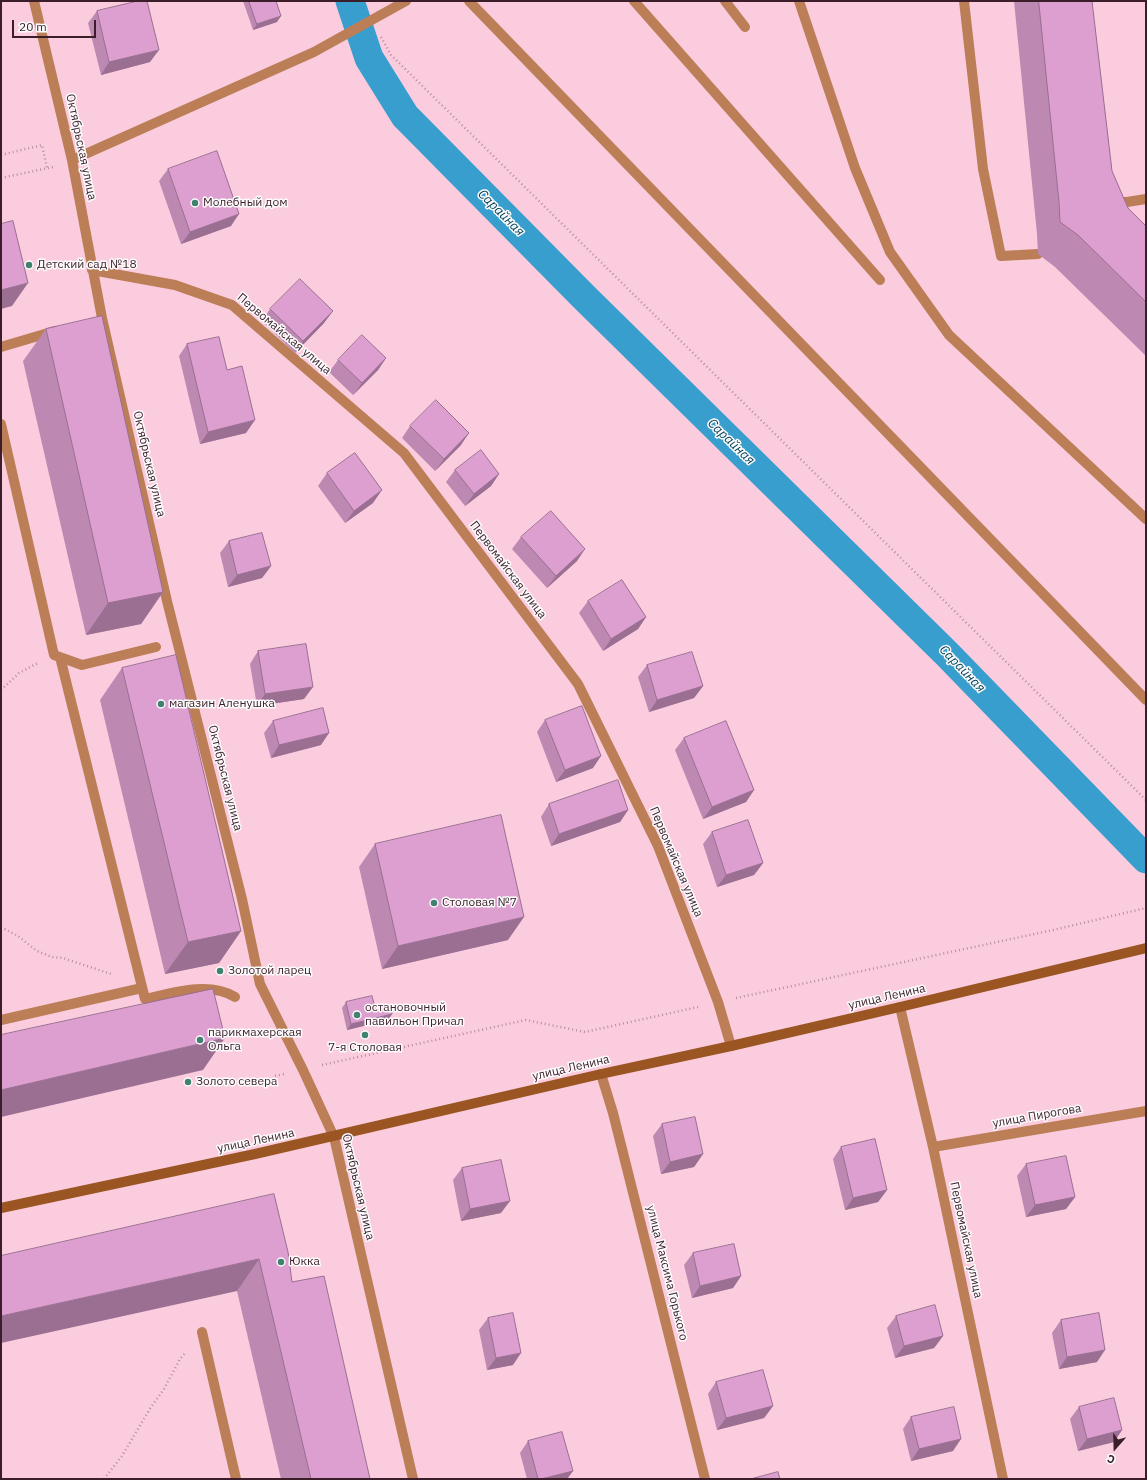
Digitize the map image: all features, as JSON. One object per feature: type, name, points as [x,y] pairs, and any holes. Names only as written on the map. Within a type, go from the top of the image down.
[{"type":"main road","name":"улица Ленина","points":[[1,1208],[334,1136],[601,1074],[731,1046],[1146,948]]},
{"type":"street","name":"Октябрьская улица","points":[[34,1],[72,160],[102,318],[167,601],[242,900],[260,984],[334,1136],[413,1479]]},
{"type":"street","points":[[72,160],[314,52],[406,1]]},
{"type":"street","points":[[469,1],[1146,700]]},
{"type":"street","points":[[634,1],[880,280]]},
{"type":"street","points":[[724,1],[745,27]]},
{"type":"street","points":[[799,1],[855,168],[890,252],[949,335],[1146,519]]},
{"type":"street","points":[[964,1],[983,169],[1001,256],[1038,254]]},
{"type":"street","points":[[1104,203],[1146,199]]},
{"type":"street","name":"Первомайская улица","points":[[92,270],[175,284],[232,305],[404,453],[578,684],[658,846],[718,1002],[731,1046]]},
{"type":"street","points":[[90,321],[102,318]]},
{"type":"street","points":[[1,347],[62,329]]},
{"type":"street","points":[[1,424],[57,656],[145,999],[196,988],[226,992],[235,997]]},
{"type":"street","points":[[57,656],[82,665],[156,647]]},
{"type":"street","points":[[1,1020],[142,988]]},
{"type":"street","name":"Первомайская улица","points":[[900,1007],[933,1147],[1002,1479]]},
{"type":"street","name":"улица Максима Горького","points":[[601,1074],[617,1128],[705,1479]]},
{"type":"street","name":"улица Пирогова","points":[[933,1147],[1146,1111]]},
{"type":"street","points":[[202,1332],[236,1479]]},
{"type":"path","points":[[378,31],[391,55],[1146,800]]},
{"type":"path","points":[[1,155],[42,146],[47,168]]},
{"type":"path","points":[[1,178],[53,167]]},
{"type":"path","points":[[1,690],[19,673],[57,656]]},
{"type":"path","points":[[275,1076],[526,1020],[585,1032],[1053,930],[1146,908]]},
{"type":"path","points":[[1,927],[18,936],[37,951],[88,966],[142,988]]},
{"type":"path","points":[[104,1479],[122,1456],[151,1406],[164,1389],[180,1359],[202,1332]]},
{"type":"building","points":[[138,1],[147,1],[159,50],[109,62],[97,11]]},
{"type":"building","points":[[249,1],[276,1],[281,16],[257,24]]},
{"type":"building","points":[[1039,1],[1092,1],[1112,171],[1128,208],[1146,226],[1146,302],[1078,235],[1060,222]]},
{"type":"building","name":"Молебный дом","points":[[217,151],[239,214],[190,232],[168,169]]},
{"type":"building","points":[[13,221],[28,283],[1,290],[1,224]]},
{"type":"building","points":[[300,279],[333,311],[303,341],[270,309]]},
{"type":"building","points":[[102,316],[163,592],[108,603],[46,329]]},
{"type":"building","points":[[362,335],[386,358],[362,383],[338,360]]},
{"type":"building","points":[[219,337],[227,370],[242,366],[255,420],[208,432],[187,344]]},
{"type":"building","points":[[436,400],[469,433],[444,459],[410,426]]},
{"type":"building","points":[[481,450],[499,474],[474,494],[455,470]]},
{"type":"building","points":[[355,453],[382,490],[354,511],[327,473]]},
{"type":"building","points":[[551,511],[585,549],[556,576],[521,537]]},
{"type":"building","points":[[262,533],[271,566],[237,575],[229,541]]},
{"type":"building","points":[[622,580],[646,617],[611,639],[588,601]]},
{"type":"building","points":[[306,644],[313,687],[265,694],[258,651]]},
{"type":"building","points":[[692,652],[703,686],[657,700],[647,665]]},
{"type":"building","points":[[176,655],[241,931],[188,942],[122,668]]},
{"type":"building","points":[[582,706],[601,756],[565,770],[545,720]]},
{"type":"building","points":[[323,708],[329,733],[279,745],[273,721]]},
{"type":"building","points":[[726,721],[754,790],[712,807],[684,738]]},
{"type":"building","points":[[618,780],[628,810],[559,834],[549,804]]},
{"type":"building","name":"Столовая №7","points":[[501,815],[524,917],[398,946],[375,844]]},
{"type":"building","points":[[748,820],[763,863],[726,875],[712,832]]},
{"type":"building","points":[[213,989],[225,1038],[1,1090],[1,1035]]},
{"type":"building","points":[[372,996],[376,1011],[391,1007],[392,1014],[351,1024],[346,1002]]},
{"type":"building","points":[[695,1117],[703,1154],[670,1162],[662,1124]]},
{"type":"building","points":[[875,1139],[887,1190],[853,1198],[841,1147]]},
{"type":"building","points":[[1066,1156],[1075,1197],[1035,1205],[1026,1164]]},
{"type":"building","points":[[501,1160],[510,1201],[470,1209],[462,1168]]},
{"type":"building","points":[[274,1194],[288,1252],[292,1282],[324,1276],[370,1479],[311,1479],[259,1259],[1,1316],[1,1256]]},
{"type":"building","points":[[734,1244],[741,1276],[700,1286],[693,1253]]},
{"type":"building","points":[[935,1305],[943,1336],[904,1346],[896,1316]]},
{"type":"building","points":[[513,1313],[521,1353],[496,1358],[488,1318]]},
{"type":"building","points":[[1099,1313],[1105,1350],[1067,1357],[1061,1320]]},
{"type":"building","points":[[763,1370],[773,1406],[726,1418],[716,1382]]},
{"type":"building","points":[[1114,1398],[1122,1430],[1087,1439],[1079,1407]]},
{"type":"building","points":[[954,1407],[961,1439],[919,1449],[911,1417]]},
{"type":"building","points":[[562,1432],[573,1471],[538,1479],[528,1441]]},
{"type":"building","points":[[778,1472],[780,1479],[751,1479]]},
{"type":"waterway","name":"Сарайная","points":[[350,1],[369,58],[405,116],[584,297],[947,654],[1146,859]]},
{"type":"place","name":"Молебный дом","points":[[195,203]]},
{"type":"place","name":"Детский сад №18","points":[[29,265]]},
{"type":"place","name":"магазин Аленушка","points":[[161,704]]},
{"type":"place","name":"Столовая №7","points":[[434,903]]},
{"type":"place","name":"Золотой ларец","points":[[220,971]]},
{"type":"place","name":"остановочный павильон Причал","points":[[357,1015]]},
{"type":"place","name":"7-я Столовая","points":[[365,1035]]},
{"type":"place","name":"парикмахерская Ольга","points":[[200,1040]]},
{"type":"place","name":"Золото севера","points":[[188,1082]]},
{"type":"place","name":"Юкка","points":[[281,1262]]}]
